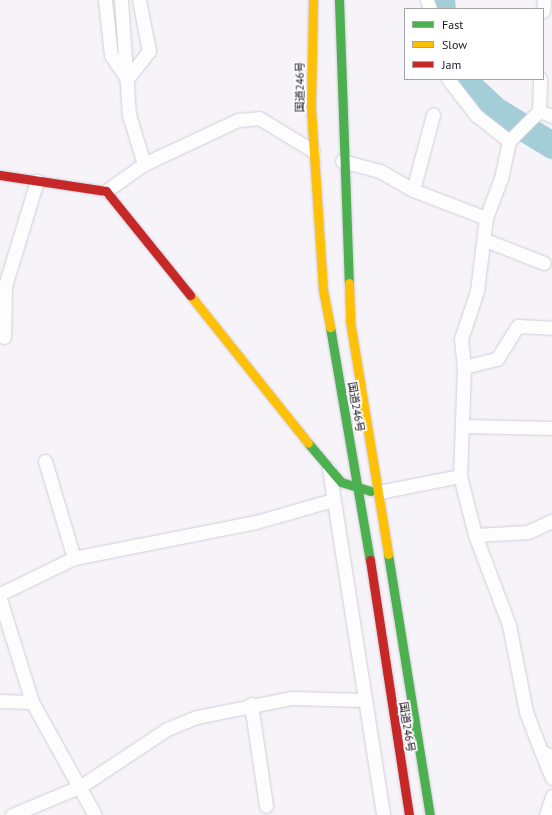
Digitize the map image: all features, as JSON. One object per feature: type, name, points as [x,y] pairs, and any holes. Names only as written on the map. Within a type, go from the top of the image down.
[{"type":"main road","name":"国道246号","points":[[313,0],[313,151],[323,290],[359,489],[409,815]]},
{"type":"main road","name":"国道246号","points":[[339,0],[342,161],[350,321],[379,492],[430,815]]},
{"type":"main road","points":[[0,175],[37,182],[106,190],[329,469],[341,482],[359,489],[379,492]]},
{"type":"street","points":[[105,0],[111,55],[127,79]]},
{"type":"street","points":[[121,0],[129,116],[144,164]]},
{"type":"street","points":[[127,79],[148,51],[139,0]]},
{"type":"street","points":[[449,80],[476,115],[512,139]]},
{"type":"street","points":[[540,80],[537,113],[512,139],[501,178],[486,218],[485,240],[477,291],[461,339],[464,367],[464,426],[460,476],[475,535],[509,625],[526,712],[546,754],[552,778]]},
{"type":"street","points":[[537,113],[552,116]]},
{"type":"street","points":[[413,190],[432,115]]},
{"type":"street","points":[[106,190],[144,164],[238,120],[259,118],[313,151]]},
{"type":"street","points":[[342,161],[380,170],[413,190],[486,218]]},
{"type":"street","points":[[4,337],[2,287],[37,182]]},
{"type":"street","points":[[485,240],[544,263]]},
{"type":"street","points":[[464,367],[497,359],[518,326],[552,328]]},
{"type":"street","points":[[464,426],[552,428]]},
{"type":"street","points":[[45,461],[74,558]]},
{"type":"street","points":[[329,469],[383,815]]},
{"type":"street","points":[[379,492],[460,476]]},
{"type":"street","points":[[0,594],[74,558],[256,522],[333,500]]},
{"type":"street","points":[[475,535],[528,532],[552,521]]},
{"type":"street","points":[[0,598],[32,702],[81,786],[95,815]]},
{"type":"street","points":[[12,815],[81,786],[167,729],[251,704],[292,698],[364,700]]},
{"type":"street","points":[[0,701],[32,702]]},
{"type":"street","points":[[251,704],[266,806]]},
{"type":"street","points":[[546,815],[552,796]]},
{"type":"waterway","points":[[441,0],[442,8]]},
{"type":"waterway","points":[[463,80],[495,110],[552,145]]},
{"type":"traffic: fast","points":[[339,0],[349,283]]},
{"type":"traffic: fast","points":[[330,327],[370,560]]},
{"type":"traffic: fast","points":[[308,443],[341,482],[371,491]]},
{"type":"traffic: fast","points":[[388,554],[430,815]]},
{"type":"traffic: slow","points":[[313,0],[311,109],[323,290],[330,327]]},
{"type":"traffic: slow","points":[[349,283],[350,321],[388,554]]},
{"type":"traffic: slow","points":[[190,295],[308,443]]},
{"type":"traffic: jam","points":[[0,175],[106,191],[190,295]]},
{"type":"traffic: jam","points":[[370,560],[409,815]]}]
